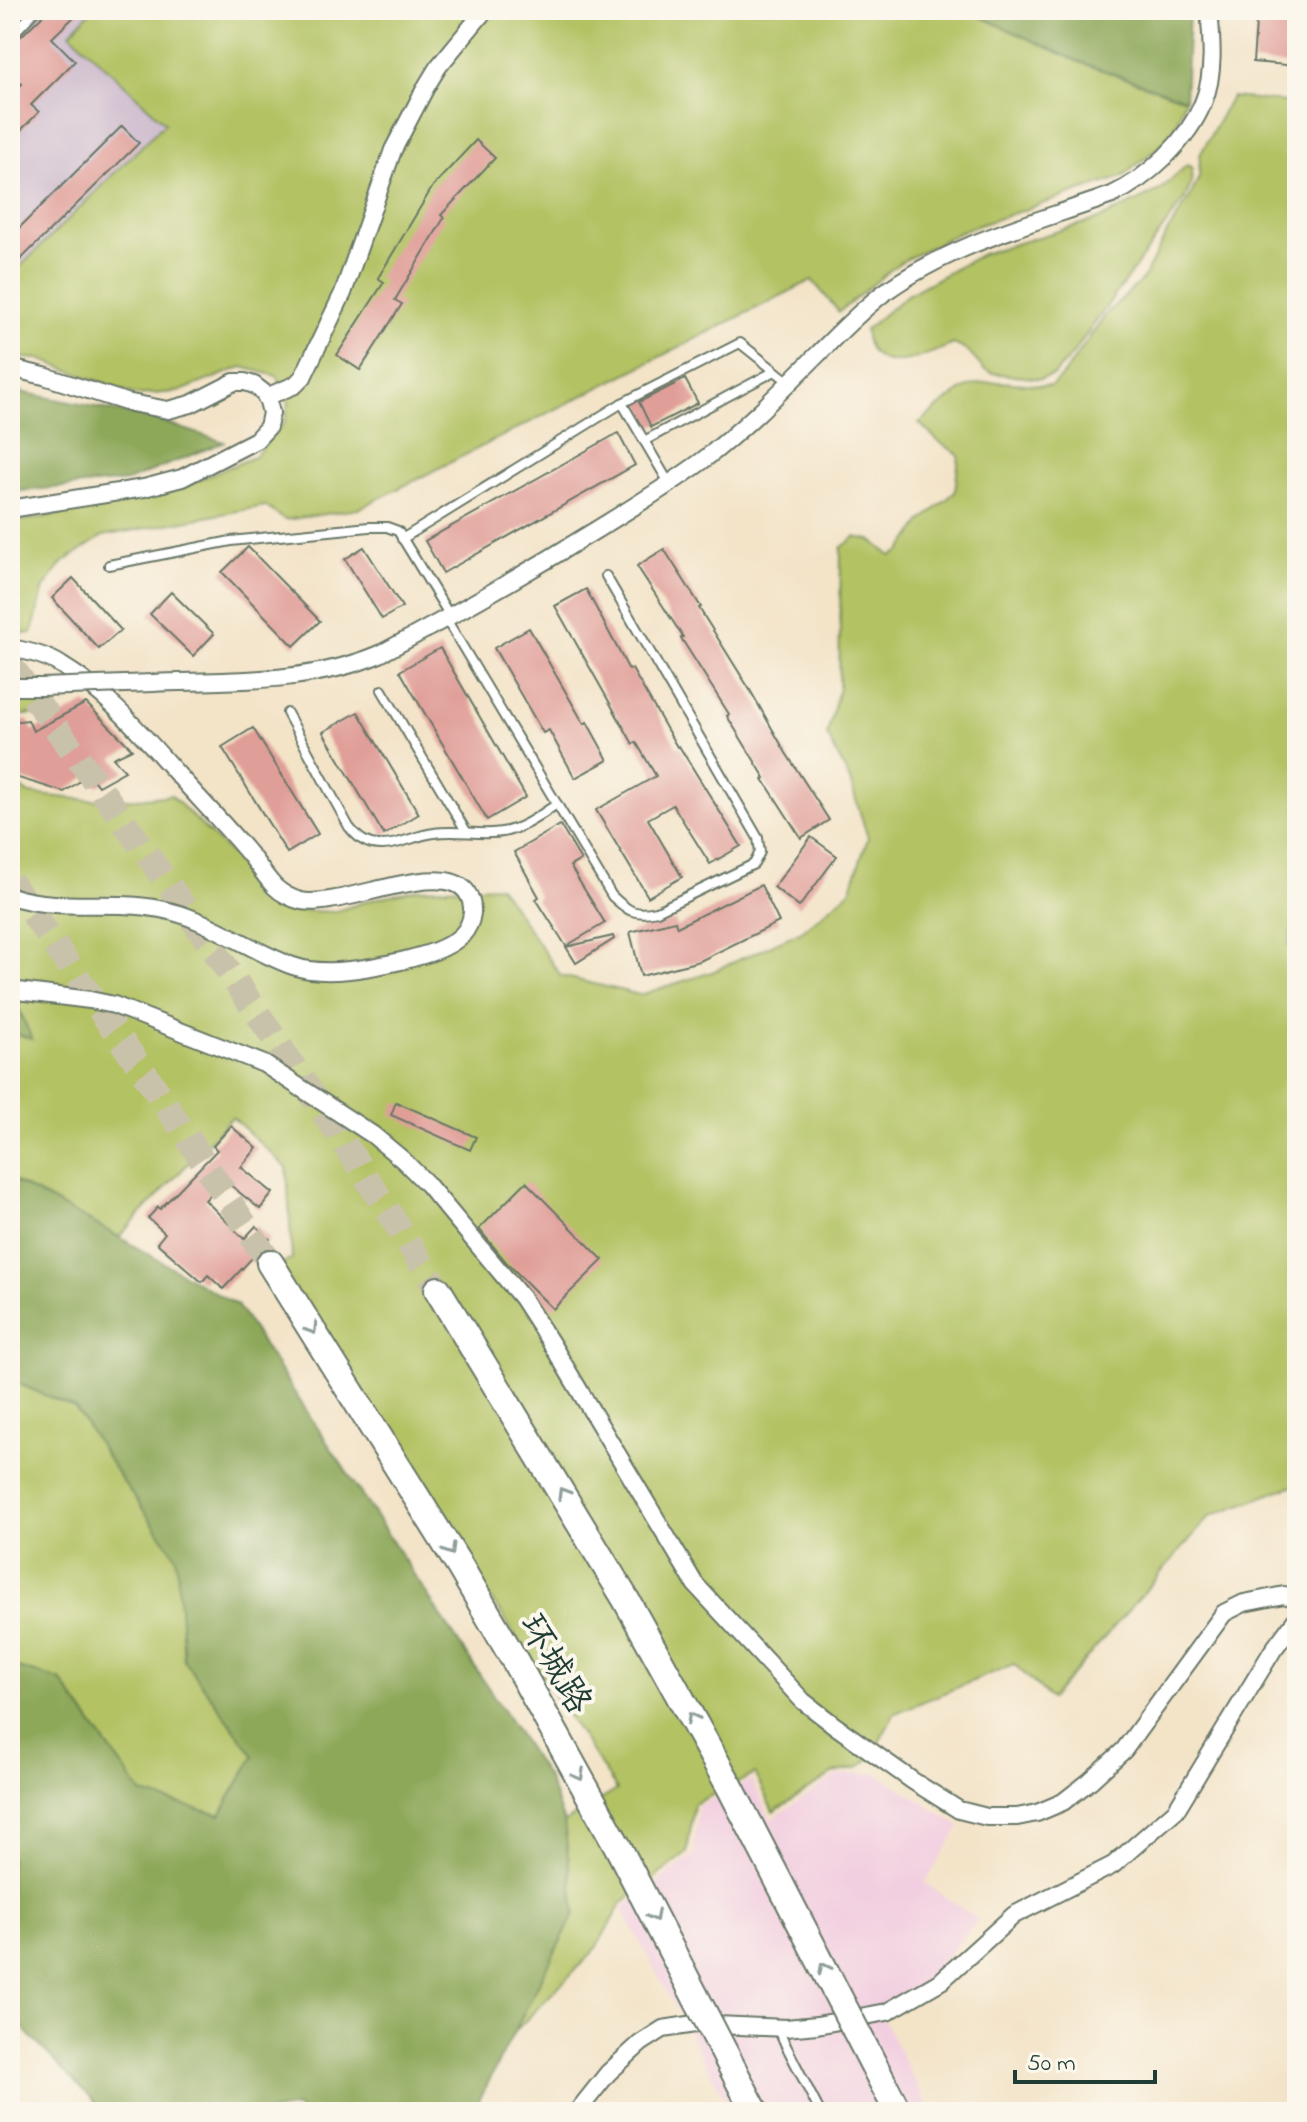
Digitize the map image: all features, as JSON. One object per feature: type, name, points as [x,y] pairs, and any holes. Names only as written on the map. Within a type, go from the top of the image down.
[{"type":"main road","name":"环城路","points":[[270,1263],[459,1565],[523,1674],[618,1847],[755,2112]]},
{"type":"main road","points":[[438,1290],[625,1598],[730,1787],[898,2112]]},
{"type":"street","points":[[266,397],[295,385],[303,377],[343,293],[393,150],[438,67],[485,10]]},
{"type":"street","points":[[10,687],[292,676],[340,669],[380,654],[448,618],[670,484],[725,443],[862,312],[915,272],[995,234],[1121,191],[1152,169],[1174,147],[1203,103],[1212,58],[1209,10]]},
{"type":"street","points":[[10,368],[126,402],[168,410],[191,404],[239,381],[254,385],[266,397],[271,418],[261,436],[248,445],[182,478],[144,488],[10,509]]},
{"type":"street","points":[[10,648],[47,657],[94,689],[143,737],[249,853],[278,890],[302,902],[316,902],[409,882],[446,881],[465,890],[472,915],[465,932],[457,940],[436,950],[386,964],[329,971],[295,967],[171,911],[113,904],[43,904],[10,896]]},
{"type":"street","points":[[10,990],[114,1005],[264,1064],[373,1135],[403,1160],[522,1298],[695,1584],[803,1701],[959,1810],[987,1817],[1017,1817],[1063,1802],[1124,1750],[1224,1613],[1244,1603],[1284,1595],[1297,1599]]},
{"type":"street","points":[[577,2112],[608,2073],[641,2043],[663,2029],[695,2024],[777,2028],[817,2025],[887,2012],[941,1981],[1014,1915],[1113,1865],[1176,1810],[1273,1650],[1297,1618]]},
{"type":"lane","points":[[10,28],[15,32],[36,10]]},
{"type":"lane","points":[[402,539],[622,403],[740,343],[789,382]]},
{"type":"lane","points":[[644,441],[775,371]]},
{"type":"lane","points":[[622,403],[670,484]]},
{"type":"lane","points":[[109,565],[231,541],[369,527],[387,527],[398,531],[612,896],[634,913],[644,914],[657,911],[745,870],[758,858],[758,838],[606,576]]},
{"type":"lane","points":[[382,690],[466,831]]},
{"type":"lane","points":[[287,713],[349,827],[363,840],[380,845],[431,833],[466,831],[495,834],[527,824],[557,804]]},
{"type":"lane","points":[[777,2028],[820,2112]]},
{"type":"shaded area","points":[[10,10],[92,10],[71,33],[166,123],[20,267],[10,271]]},
{"type":"shaded area","points":[[876,1773],[960,1826],[925,1883],[978,1920],[922,1984],[879,2010],[930,2112],[732,2112],[622,1909],[694,1854],[698,1806],[751,1780],[771,1819],[838,1775]]},
{"type":"green space","points":[[92,10],[966,10],[1077,61],[1185,99],[1172,136],[1122,177],[964,230],[899,263],[839,312],[812,280],[358,509],[285,520],[265,506],[103,536],[62,563],[44,588],[32,633],[10,634],[10,523],[157,497],[254,457],[284,423],[289,403],[277,376],[242,367],[178,392],[136,395],[39,359],[10,357],[10,272],[20,267],[165,123],[70,33]]},
{"type":"green space","points":[[966,10],[1189,10],[1185,99],[1077,61]]},
{"type":"green space","points":[[1231,97],[1297,103],[1297,899],[1288,947],[1297,948],[1297,1415],[1286,1420],[1297,1463],[1297,1484],[1210,1516],[1051,1699],[1014,1664],[895,1713],[871,1757],[858,1768],[834,1773],[773,1812],[755,1774],[694,1804],[687,1853],[621,1904],[595,1950],[513,2033],[575,1913],[564,1822],[617,1790],[273,1268],[292,1259],[287,1168],[232,1117],[119,1237],[10,1179],[10,1032],[31,1038],[16,1001],[10,999],[10,779],[29,794],[88,800],[171,795],[276,899],[295,910],[333,912],[418,889],[499,886],[561,976],[640,995],[712,972],[802,931],[850,891],[868,838],[849,778],[827,735],[839,688],[841,548],[855,537],[871,540],[891,556],[901,551],[923,520],[955,492],[959,455],[919,423],[944,403],[970,386],[999,382],[1051,386],[1064,374],[1107,313],[1143,279],[1190,197],[1199,177],[1200,155]]},
{"type":"green space","points":[[1187,165],[1192,167],[1191,184],[1185,198],[1054,375],[1040,379],[992,373],[984,370],[968,351],[954,344],[899,361],[887,361],[876,356],[869,346],[865,330],[907,295],[982,254],[1102,218],[1160,190]]},
{"type":"green space","points":[[10,390],[150,418],[224,442],[127,481],[10,492]]},
{"type":"green space","points":[[64,695],[48,712],[10,717],[10,699]]},
{"type":"green space","points":[[10,999],[15,1001],[32,1039],[10,1032]]},
{"type":"green space","points":[[10,1179],[237,1305],[548,1779],[564,1822],[575,1913],[473,2112],[301,2112],[296,2107],[271,2112],[105,2112],[27,2033],[10,2010],[10,1666],[60,1680],[142,1794],[220,1815],[254,1756],[184,1660],[176,1556],[75,1408],[10,1380]]},
{"type":"green space","points":[[10,1380],[75,1408],[177,1556],[184,1660],[254,1756],[220,1815],[142,1794],[61,1680],[10,1666]]},
{"type":"building","points":[[48,10],[81,10],[52,38],[75,61],[31,105],[39,112],[10,141],[10,96],[22,84],[10,72],[10,47]]},
{"type":"building","points":[[1257,10],[1297,10],[1297,66],[1253,62]]},
{"type":"building","points":[[122,126],[139,143],[10,270],[10,237]]},
{"type":"building","points":[[476,140],[495,158],[441,215],[444,218],[395,300],[402,304],[360,370],[337,355],[384,282],[378,278],[433,186]]},
{"type":"building","points":[[685,379],[698,403],[651,427],[639,402]]},
{"type":"building","points":[[618,433],[635,465],[443,573],[425,541]]},
{"type":"building","points":[[248,547],[320,621],[294,646],[222,572]]},
{"type":"building","points":[[364,547],[402,607],[382,619],[345,559]]},
{"type":"building","points":[[664,549],[829,820],[801,838],[763,779],[683,637],[637,566]]},
{"type":"building","points":[[73,578],[121,630],[99,649],[52,598]]},
{"type":"building","points":[[586,589],[629,670],[632,669],[677,747],[741,846],[710,864],[673,805],[648,819],[682,877],[648,897],[596,810],[656,776],[636,742],[633,744],[555,606]]},
{"type":"building","points":[[171,592],[214,634],[193,656],[150,614]]},
{"type":"building","points":[[529,628],[608,760],[575,778],[549,730],[543,733],[494,648]]},
{"type":"building","points":[[440,648],[526,797],[487,820],[400,671]]},
{"type":"building","points":[[86,703],[132,749],[113,758],[125,771],[98,786],[89,775],[64,792],[15,777],[10,771],[10,722],[28,720],[33,731]]},
{"type":"building","points":[[358,712],[419,814],[384,835],[323,732]]},
{"type":"building","points":[[253,728],[318,834],[287,853],[222,747]]},
{"type":"building","points":[[560,825],[581,860],[570,866],[605,923],[566,946],[536,899],[539,897],[514,852]]},
{"type":"building","points":[[811,837],[837,856],[799,907],[774,887]]},
{"type":"building","points":[[761,885],[779,922],[700,961],[641,976],[630,932],[675,921],[677,927]]},
{"type":"building","points":[[613,936],[614,939],[576,963],[566,947]]},
{"type":"building","points":[[396,1102],[476,1137],[470,1150],[391,1115]]},
{"type":"building","points":[[231,1126],[257,1148],[241,1167],[273,1193],[260,1209],[224,1180],[205,1200],[244,1239],[256,1226],[270,1239],[223,1289],[208,1275],[202,1282],[157,1243],[165,1233],[148,1218],[217,1150],[213,1146]]},
{"type":"building","points":[[526,1182],[603,1260],[553,1309],[506,1262],[479,1229]]},
{"type":"tunnel","points":[[10,665],[230,973],[438,1290]]},
{"type":"tunnel","points":[[10,881],[154,1087],[270,1263]]}]
